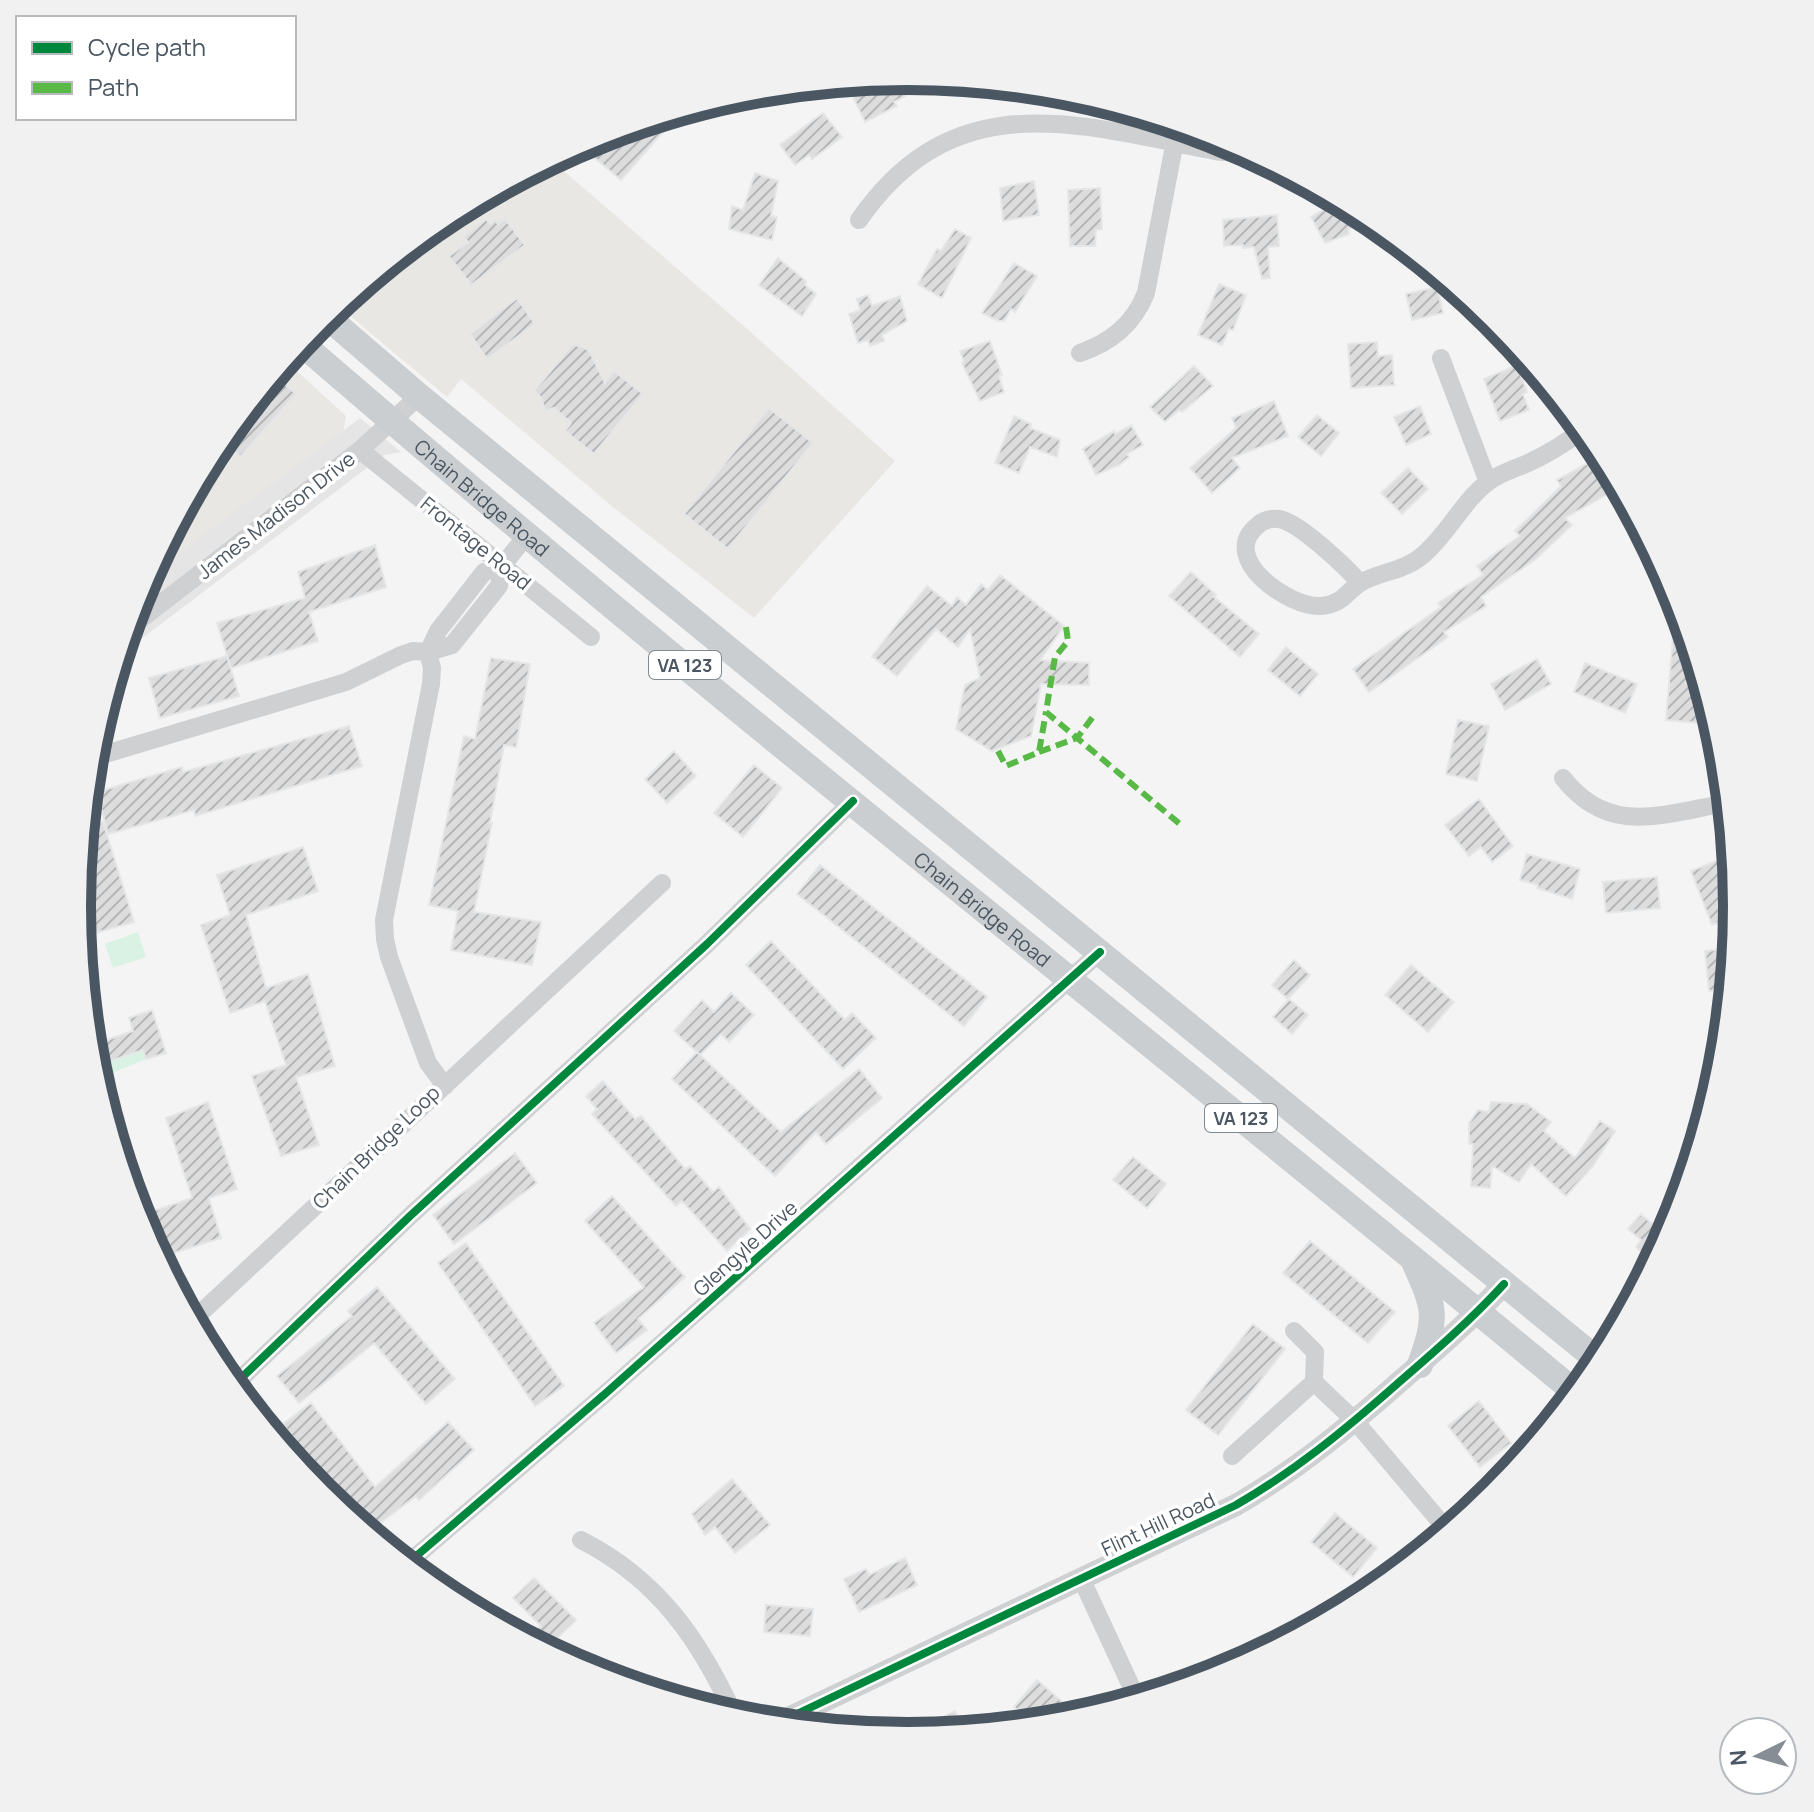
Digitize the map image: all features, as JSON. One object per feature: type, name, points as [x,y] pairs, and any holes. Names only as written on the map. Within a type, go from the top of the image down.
[{"type":"main road","name":"VA 123","points":[[335,324],[419,396]]},
{"type":"main road","name":"VA 123","points":[[310,351],[392,423]]},
{"type":"main road","name":"Chain Bridge Road","points":[[419,396],[1589,1353]]},
{"type":"main road","name":"Chain Bridge Road","points":[[392,423],[1567,1385]]},
{"type":"main road","points":[[1411,1257],[1431,1299],[1433,1313],[1432,1331],[1420,1365]]},
{"type":"street","points":[[859,220],[892,179],[908,165],[935,148],[994,126],[1055,122],[1170,133]]},
{"type":"street","points":[[1080,353],[1116,336],[1130,322],[1146,293],[1176,136]]},
{"type":"street","points":[[1441,358],[1488,482]]},
{"type":"street","name":"James Madison Drive","points":[[145,616],[360,450],[419,396]]},
{"type":"street","points":[[1360,583],[1345,565],[1287,521],[1274,519],[1262,522],[1246,540],[1245,552],[1252,569],[1287,598],[1322,606],[1338,601],[1360,583],[1408,566],[1424,554],[1488,482],[1534,460],[1573,436]]},
{"type":"street","name":"Frontage Road","points":[[360,450],[591,637]]},
{"type":"street","points":[[106,754],[346,682],[413,651],[428,652],[452,645],[499,586],[503,565],[527,535]]},
{"type":"street","name":"Chain Bridge Loop","points":[[200,1314],[445,1086],[428,1063],[385,939],[384,920],[431,684],[432,668],[428,652]]},
{"type":"street","points":[[1563,778],[1575,794],[1590,806],[1608,814],[1626,817],[1657,815],[1717,805]]},
{"type":"street","points":[[242,1377],[410,1216],[707,944],[853,801]]},
{"type":"street","points":[[445,1086],[662,883]]},
{"type":"street","name":"Glengyle Drive","points":[[415,1557],[606,1393],[1100,952]]},
{"type":"street","name":"Flint Hill Road","points":[[797,1714],[1236,1505],[1278,1480],[1355,1421],[1420,1365],[1504,1284]]},
{"type":"street","points":[[1232,1456],[1314,1382],[1315,1352],[1294,1331]]},
{"type":"street","points":[[1314,1382],[1355,1421],[1441,1523]]},
{"type":"street","points":[[581,1540],[611,1555],[668,1606],[715,1675],[728,1701]]},
{"type":"street","points":[[1081,1578],[1133,1690]]},
{"type":"shaded area","points":[[560,168],[895,461],[754,618],[613,507],[461,379],[447,397],[347,313],[410,259],[454,228],[499,199]]},
{"type":"shaded area","points":[[293,368],[346,416],[342,439],[163,571],[200,498],[260,409]]},
{"type":"shaded area","points":[[360,418],[401,452],[384,455],[134,645],[167,562]]},
{"type":"green space","points":[[138,932],[146,957],[113,968],[105,944]]},
{"type":"green space","points":[[143,1051],[146,1059],[109,1074],[107,1063]]},
{"type":"building","points":[[916,90],[894,102],[897,106],[865,122],[852,95],[858,92]]},
{"type":"building","points":[[823,113],[842,137],[812,159],[809,155],[795,165],[780,145]]},
{"type":"building","points":[[668,126],[621,180],[590,154]]},
{"type":"building","points":[[755,173],[778,181],[771,216],[777,217],[772,240],[729,229],[732,206],[743,210]]},
{"type":"building","points":[[1034,181],[1039,215],[1003,221],[1000,188]]},
{"type":"building","points":[[1100,188],[1102,229],[1096,230],[1095,246],[1070,246],[1068,190]]},
{"type":"building","points":[[1328,208],[1356,225],[1348,230],[1349,234],[1325,243],[1311,217]]},
{"type":"building","points":[[1277,215],[1279,246],[1268,247],[1270,278],[1262,279],[1254,247],[1224,246],[1223,220]]},
{"type":"building","points":[[486,219],[490,224],[495,220],[498,224],[505,219],[525,245],[471,285],[449,256],[468,242],[464,237]]},
{"type":"building","points":[[955,229],[971,238],[942,298],[918,284],[937,249],[941,251]]},
{"type":"building","points":[[778,258],[806,281],[805,285],[816,294],[802,316],[759,285]]},
{"type":"building","points":[[1014,263],[1037,276],[1015,312],[1011,309],[1004,321],[998,321],[982,313]]},
{"type":"building","points":[[1219,284],[1246,295],[1233,330],[1229,329],[1222,345],[1198,335]]},
{"type":"building","points":[[1437,287],[1443,313],[1412,320],[1406,294]]},
{"type":"building","points":[[868,295],[872,306],[900,296],[907,321],[882,335],[884,341],[870,346],[868,340],[858,343],[849,314],[860,310],[857,299]]},
{"type":"building","points":[[517,298],[535,324],[487,359],[470,334]]},
{"type":"building","points":[[990,341],[1002,375],[999,376],[1004,392],[980,401],[962,363],[960,351]]},
{"type":"building","points":[[1377,342],[1378,356],[1392,355],[1394,385],[1351,388],[1348,344]]},
{"type":"building","points":[[573,344],[589,350],[605,383],[614,371],[643,394],[594,454],[565,431],[571,423],[554,408],[545,411],[541,397],[534,391]]},
{"type":"building","points":[[1517,365],[1527,392],[1523,394],[1529,410],[1500,421],[1484,379]]},
{"type":"building","points":[[1194,366],[1213,386],[1165,422],[1150,407]]},
{"type":"building","points":[[282,382],[296,394],[240,457],[232,450],[227,456]]},
{"type":"building","points":[[1274,401],[1288,436],[1232,458],[1240,468],[1212,493],[1190,468],[1236,428],[1232,418]]},
{"type":"building","points":[[1420,406],[1431,434],[1406,445],[1394,417]]},
{"type":"building","points":[[769,408],[813,443],[728,549],[684,514]]},
{"type":"building","points":[[1317,415],[1339,433],[1321,456],[1298,437]]},
{"type":"building","points":[[1014,416],[1031,424],[1030,428],[1060,440],[1057,457],[1030,447],[1019,473],[995,463]]},
{"type":"building","points":[[1131,425],[1143,445],[1127,454],[1129,457],[1119,465],[1096,475],[1083,449]]},
{"type":"building","points":[[1590,461],[1610,492],[1565,518],[1572,525],[1536,559],[1481,597],[1486,606],[1444,632],[1448,637],[1369,692],[1353,669],[1441,607],[1438,603],[1483,575],[1477,566],[1520,536],[1515,531],[1561,486],[1557,480]]},
{"type":"building","points":[[1408,468],[1428,489],[1402,514],[1381,493]]},
{"type":"building","points":[[375,545],[386,587],[309,612],[318,641],[231,668],[217,623],[305,598],[298,572]]},
{"type":"building","points":[[1191,572],[1216,595],[1214,597],[1259,634],[1240,657],[1169,596]]},
{"type":"building","points":[[1000,575],[1064,626],[1040,660],[1089,663],[1089,685],[1041,684],[1031,736],[992,751],[956,729],[965,685],[980,678],[970,629],[958,647],[936,629],[897,676],[872,656],[927,586],[952,606],[957,597],[966,605],[981,584],[988,590]]},
{"type":"building","points":[[1674,627],[1689,674],[1686,683],[1692,683],[1695,695],[1698,723],[1666,720]]},
{"type":"building","points":[[1286,647],[1318,674],[1300,696],[1268,670]]},
{"type":"building","points":[[227,656],[239,696],[160,718],[149,678]]},
{"type":"building","points":[[491,658],[530,664],[516,747],[504,745],[474,912],[541,922],[532,965],[451,950],[458,911],[429,905],[464,736],[475,739]]},
{"type":"building","points":[[1537,659],[1551,684],[1505,710],[1491,684]]},
{"type":"building","points":[[1585,663],[1637,684],[1625,713],[1574,692]]},
{"type":"building","points":[[1458,720],[1489,726],[1477,781],[1446,774]]},
{"type":"building","points":[[349,726],[362,766],[195,816],[194,810],[108,834],[99,791],[182,767],[183,772]]},
{"type":"building","points":[[674,751],[696,776],[667,803],[645,779]]},
{"type":"building","points":[[754,765],[782,788],[743,837],[714,813]]},
{"type":"building","points":[[1479,799],[1513,846],[1492,862],[1481,847],[1469,856],[1445,825]]},
{"type":"building","points":[[103,822],[134,922],[95,933],[91,906],[96,824]]},
{"type":"building","points":[[303,847],[318,891],[246,915],[266,988],[308,974],[335,1066],[296,1077],[319,1145],[281,1156],[252,1076],[286,1065],[265,1001],[230,1013],[201,925],[230,915],[217,875]]},
{"type":"building","points":[[1527,854],[1580,869],[1572,899],[1520,880]]},
{"type":"building","points":[[1721,859],[1722,921],[1712,925],[1691,871]]},
{"type":"building","points":[[820,865],[987,997],[964,1026],[797,894]]},
{"type":"building","points":[[1657,877],[1660,908],[1606,913],[1603,882]]},
{"type":"building","points":[[771,941],[845,1020],[852,1013],[876,1038],[843,1069],[746,965]]},
{"type":"building","points":[[1721,949],[1718,990],[1709,991],[1705,951]]},
{"type":"building","points":[[1294,960],[1310,975],[1288,999],[1272,985]]},
{"type":"building","points":[[1411,965],[1454,1002],[1428,1032],[1385,995]]},
{"type":"building","points":[[731,993],[754,1015],[729,1042],[721,1034],[700,1055],[674,1031],[702,1000],[714,1012]]},
{"type":"building","points":[[1289,999],[1308,1015],[1292,1034],[1273,1017]]},
{"type":"building","points":[[152,1010],[166,1053],[146,1059],[143,1050],[107,1062],[103,1041],[133,1031],[129,1018]]},
{"type":"building","points":[[697,1052],[781,1132],[859,1069],[882,1098],[826,1144],[816,1132],[775,1176],[672,1079]]},
{"type":"building","points":[[603,1081],[635,1119],[641,1116],[685,1169],[690,1166],[713,1192],[719,1187],[750,1229],[727,1251],[682,1201],[676,1206],[592,1114],[597,1109],[586,1096]]},
{"type":"building","points":[[208,1102],[237,1189],[209,1198],[221,1238],[169,1254],[151,1212],[192,1198],[166,1118]]},
{"type":"building","points":[[1491,1102],[1527,1104],[1551,1122],[1544,1131],[1575,1158],[1600,1121],[1615,1131],[1593,1166],[1566,1196],[1531,1164],[1519,1182],[1492,1166],[1490,1188],[1471,1186],[1473,1144],[1469,1144],[1469,1123],[1478,1110],[1489,1112]]},
{"type":"building","points":[[515,1153],[537,1183],[454,1244],[433,1215]]},
{"type":"building","points":[[1133,1157],[1166,1184],[1147,1208],[1113,1180]]},
{"type":"building","points":[[612,1196],[685,1277],[638,1319],[647,1330],[616,1353],[594,1323],[644,1287],[585,1221]]},
{"type":"building","points":[[1641,1214],[1657,1228],[1645,1255],[1636,1247],[1641,1240],[1628,1229]]},
{"type":"building","points":[[1310,1241],[1395,1312],[1368,1343],[1283,1273]]},
{"type":"building","points":[[466,1243],[564,1386],[535,1406],[438,1263]]},
{"type":"building","points":[[377,1287],[455,1379],[426,1404],[374,1343],[299,1403],[277,1376],[352,1316],[348,1311]]},
{"type":"building","points":[[1253,1324],[1285,1349],[1218,1435],[1186,1410]]},
{"type":"building","points":[[1479,1401],[1511,1443],[1480,1467],[1448,1426]]},
{"type":"building","points":[[311,1403],[375,1487],[448,1422],[474,1450],[419,1500],[416,1496],[376,1526],[317,1469],[283,1424]]},
{"type":"building","points":[[732,1479],[770,1525],[735,1553],[715,1527],[705,1535],[692,1514]]},
{"type":"building","points":[[1335,1513],[1377,1548],[1353,1577],[1311,1542]]},
{"type":"building","points":[[905,1558],[917,1585],[859,1612],[844,1579],[866,1569],[869,1575]]},
{"type":"building","points":[[534,1578],[576,1620],[554,1641],[535,1632],[541,1626],[513,1598]]},
{"type":"building","points":[[766,1605],[813,1609],[810,1636],[764,1632]]},
{"type":"building","points":[[1037,1680],[1067,1706],[1021,1714],[1014,1707]]},
{"type":"building","points":[[955,1711],[959,1720],[935,1721]]},
{"type":"marked path","points":[[1066,627],[1068,641],[1055,657],[1046,712],[1181,825]]},
{"type":"marked path","points":[[998,751],[1006,766],[1039,752],[1046,712]]},
{"type":"marked path","points":[[1039,752],[1077,738],[1095,714]]},
{"type":"cycle path","points":[[242,1377],[410,1216],[707,944],[853,801]]},
{"type":"cycle path","points":[[415,1557],[606,1393],[1100,952]]},
{"type":"cycle path","points":[[796,1714],[1258,1492],[1320,1449],[1359,1417],[1452,1336],[1504,1284]]}]
